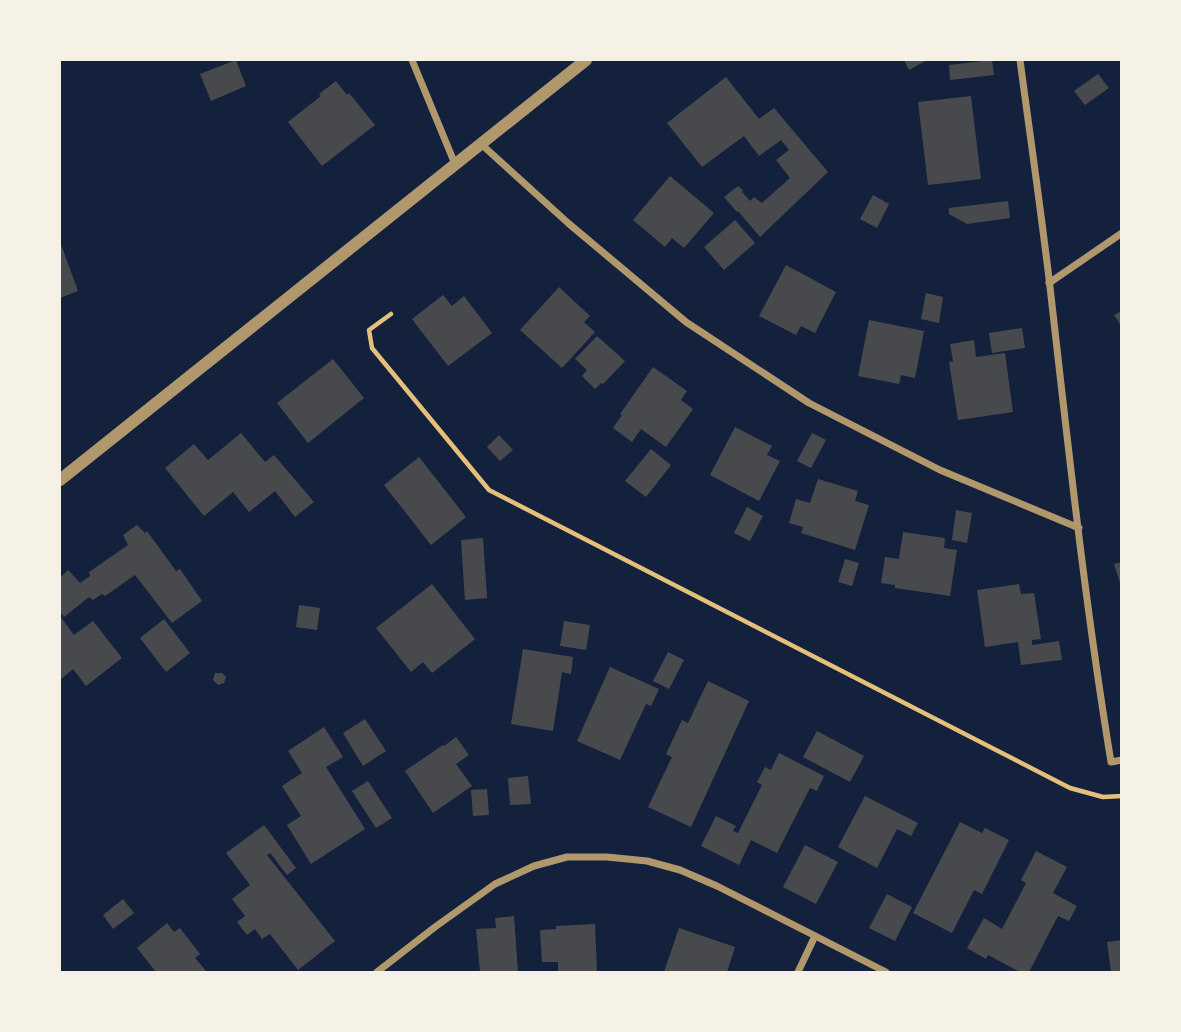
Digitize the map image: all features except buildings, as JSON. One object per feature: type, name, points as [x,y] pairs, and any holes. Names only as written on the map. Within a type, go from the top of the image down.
[{"type":"street","points":[[412,60],[455,164]]},
{"type":"street","points":[[60,480],[586,60]]},
{"type":"street","points":[[1020,60],[1096,675],[1111,762],[1122,760]]},
{"type":"street","points":[[480,144],[568,223],[686,322],[809,403],[940,470],[1079,528]]},
{"type":"street","points":[[1049,283],[1122,233]]},
{"type":"street","points":[[377,972],[495,884],[534,866],[567,857],[647,861],[680,870],[886,972]]},
{"type":"street","points":[[798,972],[815,936]]},
{"type":"path","points":[[391,314],[369,330],[372,348],[489,490],[1070,788],[1103,797],[1122,796]]}]
